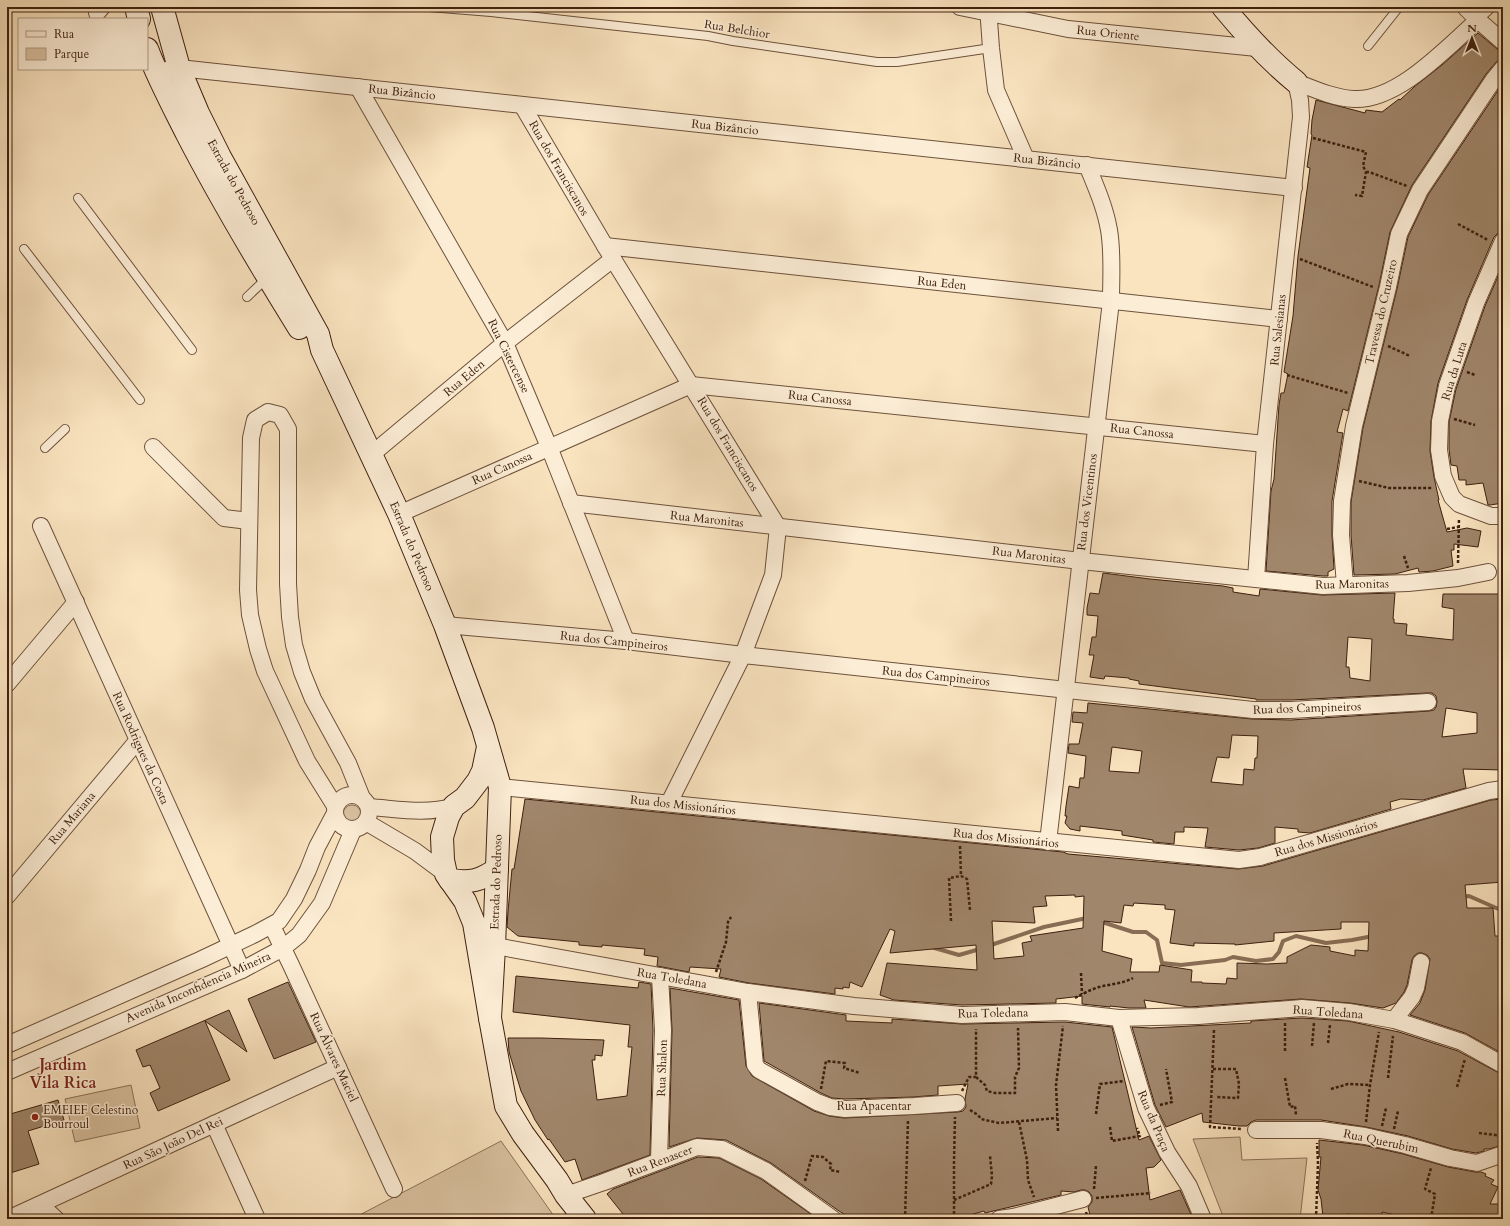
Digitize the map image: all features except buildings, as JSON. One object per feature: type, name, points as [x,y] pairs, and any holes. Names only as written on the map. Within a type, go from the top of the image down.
[{"type":"main road","points":[[136,7],[139,18]]},
{"type":"main road","name":"Estrada do Pedroso","points":[[162,7],[179,68],[198,113],[304,337],[322,350],[400,514],[445,625],[484,728],[500,786],[497,869],[486,945],[490,1018],[506,1106],[523,1134],[557,1180],[566,1195],[585,1219]]},
{"type":"main road","points":[[1223,7],[1257,48],[1274,65],[1296,82]]},
{"type":"main road","name":"Estrada do Pedroso","points":[[148,52],[156,72],[209,176],[274,271]]},
{"type":"main road","name":"Estrada do Pedroso","points":[[486,945],[474,923],[465,901],[448,877],[443,860],[442,837],[448,817],[475,786],[483,771],[488,747]]},
{"type":"main road","points":[[460,802],[478,792],[500,786]]},
{"type":"main road","points":[[448,877],[465,882],[478,880],[497,869]]},
{"type":"main road","name":"Estrada do Pedroso","points":[[566,1195],[590,1219]]},
{"type":"street","name":"Rua Oriente","points":[[960,7],[988,10],[1068,29],[1257,48]]},
{"type":"street","points":[[1465,7],[1503,42]]},
{"type":"street","points":[[988,10],[996,90],[1026,159]]},
{"type":"street","points":[[1296,82],[1328,94],[1354,99],[1371,98],[1398,87],[1434,59],[1478,20]]},
{"type":"street","name":"Rua Bizâncio","points":[[156,72],[179,68],[1294,188]]},
{"type":"street","name":"Travessa do Cruzeiro","points":[[1345,585],[1341,535],[1342,501],[1354,426],[1387,292],[1399,234],[1420,190],[1503,68]]},
{"type":"street","name":"Rua Salesianas","points":[[1256,579],[1265,444],[1301,117],[1300,100],[1296,82]]},
{"type":"street","name":"Rua Cistercense","points":[[358,88],[505,343],[550,447],[626,641]]},
{"type":"street","name":"Rua dos Franciscanos","points":[[522,105],[609,253],[778,526]]},
{"type":"street","name":"Rua dos Vicentinos","points":[[1048,842],[1111,301],[1112,257],[1109,230],[1103,204],[1087,166]]},
{"type":"street","name":"Rua da Luta","points":[[1459,504],[1452,497],[1443,476],[1439,450],[1440,422],[1447,386],[1496,241]]},
{"type":"street","name":"Rua Eden","points":[[372,454],[505,343],[609,253],[1111,301],[1279,319]]},
{"type":"street","name":"Rua Canossa","points":[[400,514],[691,385],[1265,444]]},
{"type":"street","points":[[362,814],[348,763],[313,699],[302,672],[294,644],[290,617],[288,584],[288,430],[280,415],[268,412],[255,420],[251,438],[248,590],[250,615],[265,671],[307,761],[335,810],[339,824],[348,829],[362,814],[440,811],[460,802]]},
{"type":"street","points":[[153,447],[224,518],[249,521]]},
{"type":"street","name":"Rua Maronitas","points":[[571,503],[1081,561],[1323,586],[1408,583],[1458,578],[1488,572]]},
{"type":"street","points":[[1459,504],[1491,516],[1503,516]]},
{"type":"street","name":"Rua Rodrigues da Costa","points":[[41,526],[242,970]]},
{"type":"street","points":[[668,803],[743,655],[773,575],[778,526]]},
{"type":"street","points":[[7,684],[76,602]]},
{"type":"street","name":"Rua dos Campineiros","points":[[445,625],[626,641],[1253,710],[1291,710],[1428,702]]},
{"type":"street","name":"Rua Mariana","points":[[7,896],[138,740]]},
{"type":"street","name":"Rua dos Missionários","points":[[500,786],[1239,860],[1260,857],[1489,791],[1503,789]]},
{"type":"street","points":[[335,810],[344,796],[356,795],[362,814],[415,851],[448,877]]},
{"type":"street","name":"Avenida Inconfidencia Mineira","points":[[7,1045],[231,945],[272,926],[279,921],[294,899],[335,810]]},
{"type":"street","name":"Avenida Inconfidencia Mineira","points":[[7,1072],[242,970],[283,948],[299,935],[322,903],[362,814]]},
{"type":"street","name":"Rua Álvares Maciel","points":[[272,926],[394,1189]]},
{"type":"street","name":"Rua Toledana","points":[[486,945],[748,992],[854,1006],[962,1015],[1060,1012],[1119,1018],[1198,1016],[1302,1008],[1349,1012],[1462,1042],[1503,1065]]},
{"type":"street","points":[[1390,1024],[1412,997],[1416,988],[1422,962]]},
{"type":"street","name":"Rua Shalon","points":[[659,1160],[663,1030],[660,976]]},
{"type":"street","name":"Rua Apacentar","points":[[748,992],[755,1065],[759,1070],[819,1103],[830,1107],[845,1109],[957,1103]]},
{"type":"street","name":"Rua da Praça","points":[[1119,1018],[1146,1108],[1167,1152],[1189,1186],[1203,1219]]},
{"type":"street","name":"Rua São João Del Rei","points":[[8,1219],[338,1067]]},
{"type":"street","points":[[214,1124],[257,1219]]},
{"type":"street","name":"Rua Querubim","points":[[1256,1130],[1321,1130],[1364,1136],[1450,1158],[1477,1163],[1503,1154]]},
{"type":"street","name":"Rua Renascer","points":[[566,1195],[697,1147],[722,1149],[766,1171],[833,1219]]},
{"type":"street","points":[[1000,1219],[1083,1199]]},
{"type":"street","points":[[41,1205],[56,1219]]},
{"type":"lane","name":"Rua Belchior","points":[[429,7],[491,12],[708,36],[877,62],[897,62],[991,48]]},
{"type":"lane","points":[[1368,46],[1399,7]]},
{"type":"lane","points":[[1478,20],[1492,7]]},
{"type":"lane","points":[[78,198],[192,350]]},
{"type":"lane","points":[[24,249],[140,400]]},
{"type":"lane","points":[[247,297],[274,271]]},
{"type":"lane","points":[[45,448],[65,430]]},
{"type":"path","points":[[1299,134],[1366,152],[1363,166],[1366,172],[1362,196],[1355,195]]},
{"type":"path","points":[[1366,172],[1393,180],[1413,189]]},
{"type":"path","points":[[1458,224],[1496,241]]},
{"type":"path","points":[[1286,253],[1387,292]]},
{"type":"path","points":[[1386,345],[1410,356]]},
{"type":"path","points":[[1273,371],[1361,397]]},
{"type":"path","points":[[1449,418],[1475,426]]},
{"type":"path","points":[[1352,479],[1389,488],[1436,488]]},
{"type":"path","points":[[1458,578],[1459,504]]},
{"type":"path","points":[[1447,529],[1458,526]]},
{"type":"path","points":[[1404,556],[1410,574]]},
{"type":"path","points":[[960,851],[961,876]]},
{"type":"path","points":[[951,921],[949,878],[961,876],[967,879],[970,910]]},
{"type":"path","points":[[711,986],[726,942],[728,922],[731,917]]},
{"type":"path","points":[[1081,973],[1082,994]]},
{"type":"path","points":[[1058,1131],[1056,1085],[1060,1012],[1082,994],[1099,987],[1127,981],[1133,978]]},
{"type":"path","points":[[954,1219],[955,1114],[957,1103],[969,1077],[976,1077],[985,1085],[987,1091],[1015,1094],[1015,1077],[1019,1068],[1018,1013]]},
{"type":"path","points":[[976,1014],[976,1077]]},
{"type":"path","points":[[1312,1046],[1314,1018]]},
{"type":"path","points":[[1328,1043],[1331,1019]]},
{"type":"path","points":[[1285,1021],[1285,1051]]},
{"type":"path","points":[[1388,1078],[1390,1024]]},
{"type":"path","points":[[1364,1136],[1370,1085],[1390,1024]]},
{"type":"path","points":[[1214,1034],[1210,1127],[1256,1130]]},
{"type":"path","points":[[1457,1087],[1467,1053]]},
{"type":"path","points":[[819,1103],[826,1061],[845,1063],[844,1068],[860,1073]]},
{"type":"path","points":[[1146,1108],[1172,1102],[1166,1069]]},
{"type":"path","points":[[1213,1069],[1236,1069],[1239,1084],[1238,1098],[1216,1097]]},
{"type":"path","points":[[1285,1078],[1290,1107],[1295,1106]]},
{"type":"path","points":[[1096,1114],[1100,1084],[1125,1081]]},
{"type":"path","points":[[1331,1089],[1348,1084],[1370,1085]]},
{"type":"path","points":[[957,1103],[961,1108],[969,1110],[978,1115],[981,1119],[999,1123],[1057,1118]]},
{"type":"path","points":[[905,1219],[908,1106]]},
{"type":"path","points":[[1381,1131],[1386,1108]]},
{"type":"path","points":[[1393,1134],[1398,1111]]},
{"type":"path","points":[[1019,1122],[1027,1160],[1028,1180],[1038,1211]]},
{"type":"path","points":[[1110,1127],[1112,1141],[1140,1136]]},
{"type":"path","points":[[1479,1133],[1503,1136]]},
{"type":"path","points":[[1316,1219],[1318,1163],[1317,1142]]},
{"type":"path","points":[[1431,1219],[1435,1194],[1425,1189],[1435,1154]]},
{"type":"path","points":[[800,1195],[806,1180],[812,1156],[824,1157],[831,1164],[830,1170],[841,1172]]},
{"type":"path","points":[[954,1200],[991,1184],[992,1176],[990,1156]]},
{"type":"path","points":[[1096,1166],[1094,1198],[1151,1193]]},
{"type":"green space","points":[[348,805],[356,805],[361,810],[359,821],[356,823],[348,823],[343,818],[343,810]]},
{"type":"green space","points":[[131,1085],[140,1128],[75,1142],[65,1099]]},
{"type":"green space","points":[[1240,1137],[1242,1160],[1307,1158],[1300,1219],[1224,1219],[1193,1139]]},
{"type":"green space","points":[[501,1141],[556,1219],[352,1219]]},
{"type":"waterway","points":[[1462,897],[1469,896],[1503,911]]},
{"type":"waterway","points":[[988,946],[1044,927],[1087,918]]},
{"type":"waterway","points":[[1099,921],[1133,932],[1146,932],[1157,940],[1162,963],[1181,965],[1225,960],[1233,957],[1256,961],[1273,959],[1279,952],[1283,941],[1296,936],[1326,943],[1373,936]]},
{"type":"waterway","points":[[931,947],[959,955],[980,949]]},
{"type":"place","name":"EMEIEF Celestino Bourroul","points":[[35,1117]]},
{"type":"district","name":"Jardim Vila Rica","points":[[63,1073]]}]
